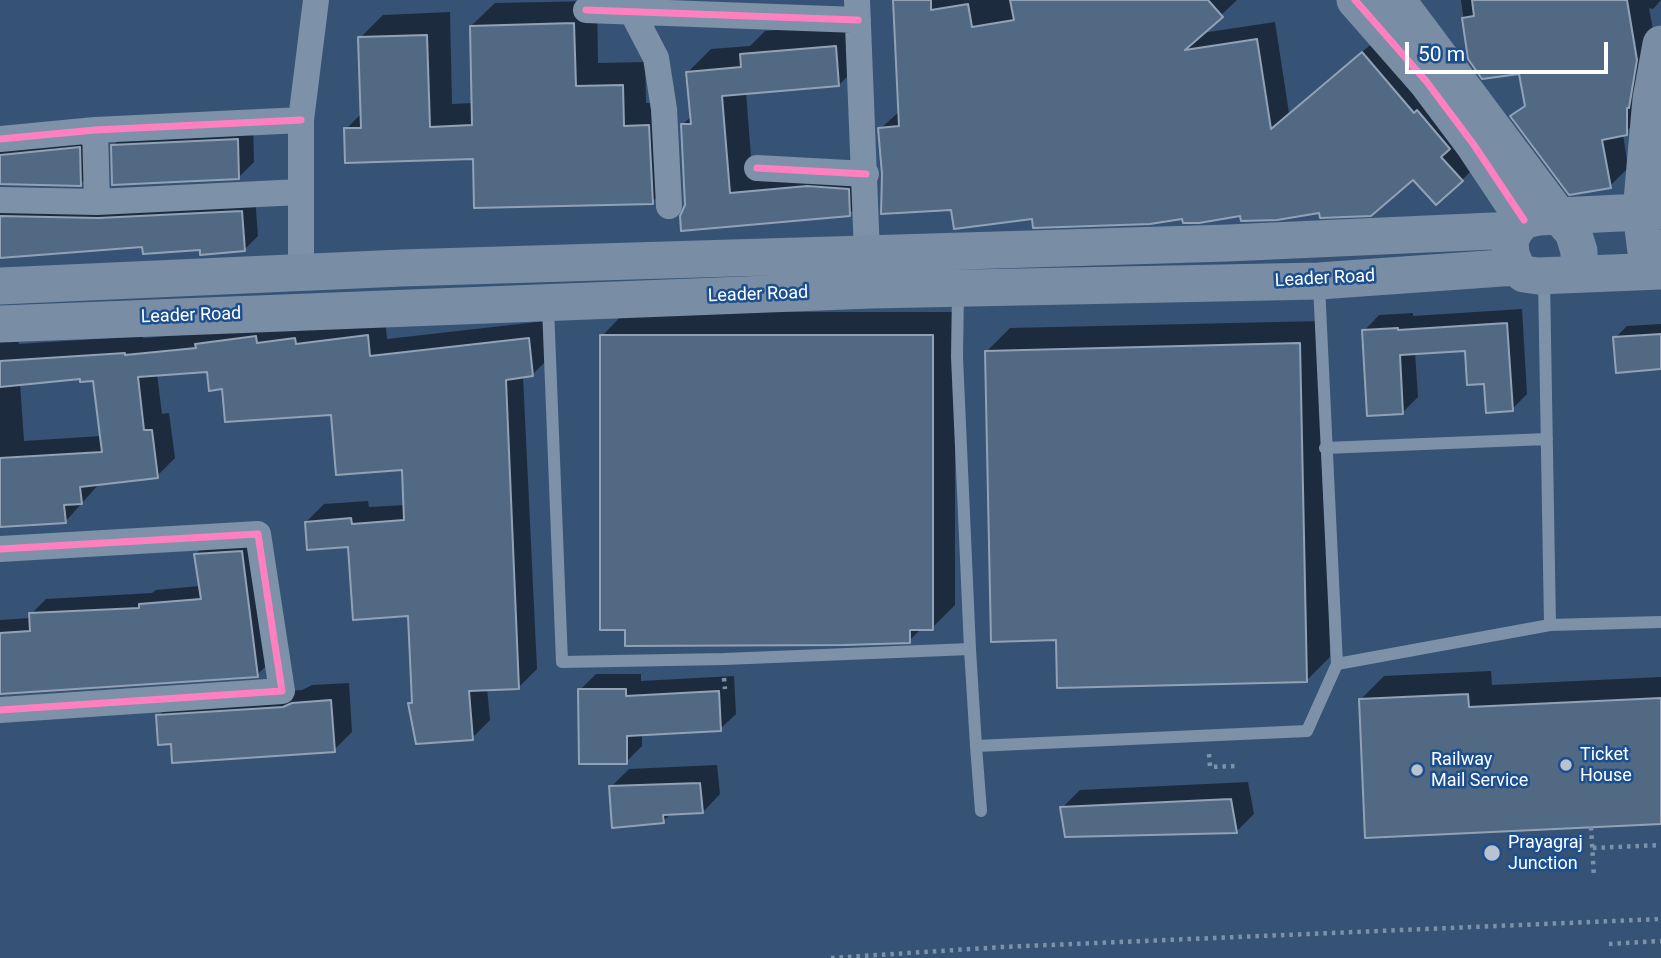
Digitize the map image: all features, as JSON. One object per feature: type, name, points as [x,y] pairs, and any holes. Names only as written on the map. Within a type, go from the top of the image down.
[{"type":"main road","points":[[1355,0],[1426,81],[1532,222],[1573,232],[1580,262],[1544,272],[1511,254],[1510,241],[1532,222]]},
{"type":"main road","points":[[1397,0],[1438,52],[1532,222]]},
{"type":"main road","points":[[1658,271],[1646,252],[1651,211],[1651,99],[1661,44]]},
{"type":"main road","points":[[0,286],[867,253],[1228,243],[1651,211]]},
{"type":"main road","name":"Leader Road","points":[[0,324],[958,288],[1658,271]]},
{"type":"street","points":[[301,273],[301,120],[316,0]]},
{"type":"street","points":[[586,10],[857,10],[866,174],[867,253]]},
{"type":"street","points":[[632,12],[656,58],[664,109],[669,206]]},
{"type":"street","points":[[0,139],[95,130],[301,120]]},
{"type":"street","points":[[95,130],[97,202]]},
{"type":"street","points":[[757,168],[866,174]]},
{"type":"street","points":[[0,200],[97,202],[300,192]]},
{"type":"street","points":[[0,549],[258,534],[282,691],[0,710]]},
{"type":"lane","points":[[1544,272],[1550,625]]},
{"type":"lane","points":[[976,746],[1307,731],[1337,664],[1319,281]]},
{"type":"lane","points":[[958,288],[957,357],[970,649],[981,811]]},
{"type":"lane","points":[[548,303],[562,662],[724,659],[970,649]]},
{"type":"lane","points":[[1325,448],[1548,439]]},
{"type":"lane","points":[[1337,664],[1550,625],[1661,622]]},
{"type":"path","points":[[1208,735],[1210,767],[1234,766]]},
{"type":"path","points":[[1591,827],[1594,877]]},
{"type":"path","points":[[1593,848],[1661,845]]},
{"type":"path","points":[[831,958],[1016,947],[1661,919]]},
{"type":"path","points":[[1609,944],[1661,941]]},
{"type":"building","points":[[893,0],[931,0],[931,10],[968,4],[972,27],[1014,20],[1010,0],[1208,0],[1223,17],[1185,50],[1257,39],[1271,129],[1362,52],[1414,113],[1417,110],[1450,149],[1441,157],[1463,181],[1436,205],[1413,180],[1371,216],[1320,218],[1319,213],[1277,220],[1241,221],[1240,216],[1199,223],[1183,223],[1182,219],[1150,224],[1033,228],[1032,219],[954,229],[951,210],[881,214],[882,174],[878,128],[899,126]]},
{"type":"building","points":[[1472,0],[1627,0],[1637,60],[1627,108],[1627,135],[1602,140],[1611,188],[1569,195],[1510,116],[1525,106],[1519,74],[1482,79],[1468,59],[1462,18],[1474,16]]},
{"type":"building","points":[[574,23],[576,86],[623,85],[624,126],[649,125],[653,204],[474,208],[473,159],[345,163],[344,128],[361,128],[358,37],[427,35],[430,127],[472,125],[470,26]]},
{"type":"building","points":[[836,46],[839,86],[722,96],[730,193],[807,186],[849,189],[850,216],[681,231],[680,216],[685,205],[681,124],[691,124],[686,72],[741,67],[740,54]]},
{"type":"building","points":[[238,139],[239,179],[112,185],[111,145]]},
{"type":"building","points":[[80,147],[81,186],[0,184],[0,155]]},
{"type":"building","points":[[242,211],[245,251],[200,255],[200,250],[143,254],[142,247],[0,258],[0,216],[98,218]]},
{"type":"building","points":[[1507,323],[1513,411],[1486,413],[1484,384],[1467,385],[1465,351],[1400,355],[1403,414],[1367,416],[1362,330]]},
{"type":"building","points":[[1661,334],[1661,369],[1616,373],[1613,337]]},
{"type":"building","points":[[368,335],[370,356],[529,338],[533,376],[506,380],[519,689],[469,691],[473,740],[416,744],[408,703],[412,703],[408,616],[353,620],[348,547],[307,550],[305,522],[351,518],[352,524],[404,520],[402,470],[336,475],[331,415],[225,422],[222,389],[209,391],[207,372],[138,377],[144,430],[152,430],[158,478],[80,487],[82,504],[64,505],[66,523],[0,527],[0,458],[102,452],[93,381],[80,382],[80,379],[0,387],[0,361],[125,355],[196,348],[195,344],[256,336],[257,343],[295,338],[296,344]]},
{"type":"building","points":[[600,335],[933,335],[933,630],[910,630],[910,643],[625,646],[625,630],[600,630]]},
{"type":"building","points":[[1300,343],[1307,682],[1057,688],[1056,640],[991,642],[985,351]]},
{"type":"building","points":[[242,551],[258,677],[0,694],[0,633],[30,631],[29,613],[139,608],[139,604],[201,599],[194,554]]},
{"type":"building","points":[[578,689],[626,689],[626,696],[719,691],[721,731],[627,736],[627,764],[579,764]]},
{"type":"building","name":"Ticket House","points":[[1468,694],[1469,707],[1661,698],[1661,824],[1365,838],[1359,699]]},
{"type":"building","points":[[331,700],[335,752],[172,763],[171,744],[158,745],[156,715],[283,707],[292,703]]},
{"type":"building","points":[[700,783],[703,813],[663,815],[664,823],[612,828],[609,786]]},
{"type":"building","points":[[1231,799],[1237,833],[1065,837],[1060,807]]},
{"type":"cycle path","points":[[1355,0],[1426,81],[1474,145],[1524,220]]},
{"type":"cycle path","points":[[586,10],[858,20]]},
{"type":"cycle path","points":[[0,139],[95,130],[301,120]]},
{"type":"cycle path","points":[[757,168],[866,174]]},
{"type":"cycle path","points":[[0,549],[258,534],[282,691],[0,710]]},
{"type":"place","name":"Ticket House","points":[[1566,765]]},
{"type":"place","name":"Railway Mail Service","points":[[1417,770]]},
{"type":"place","name":"Prayagraj Junction","points":[[1492,853]]}]
